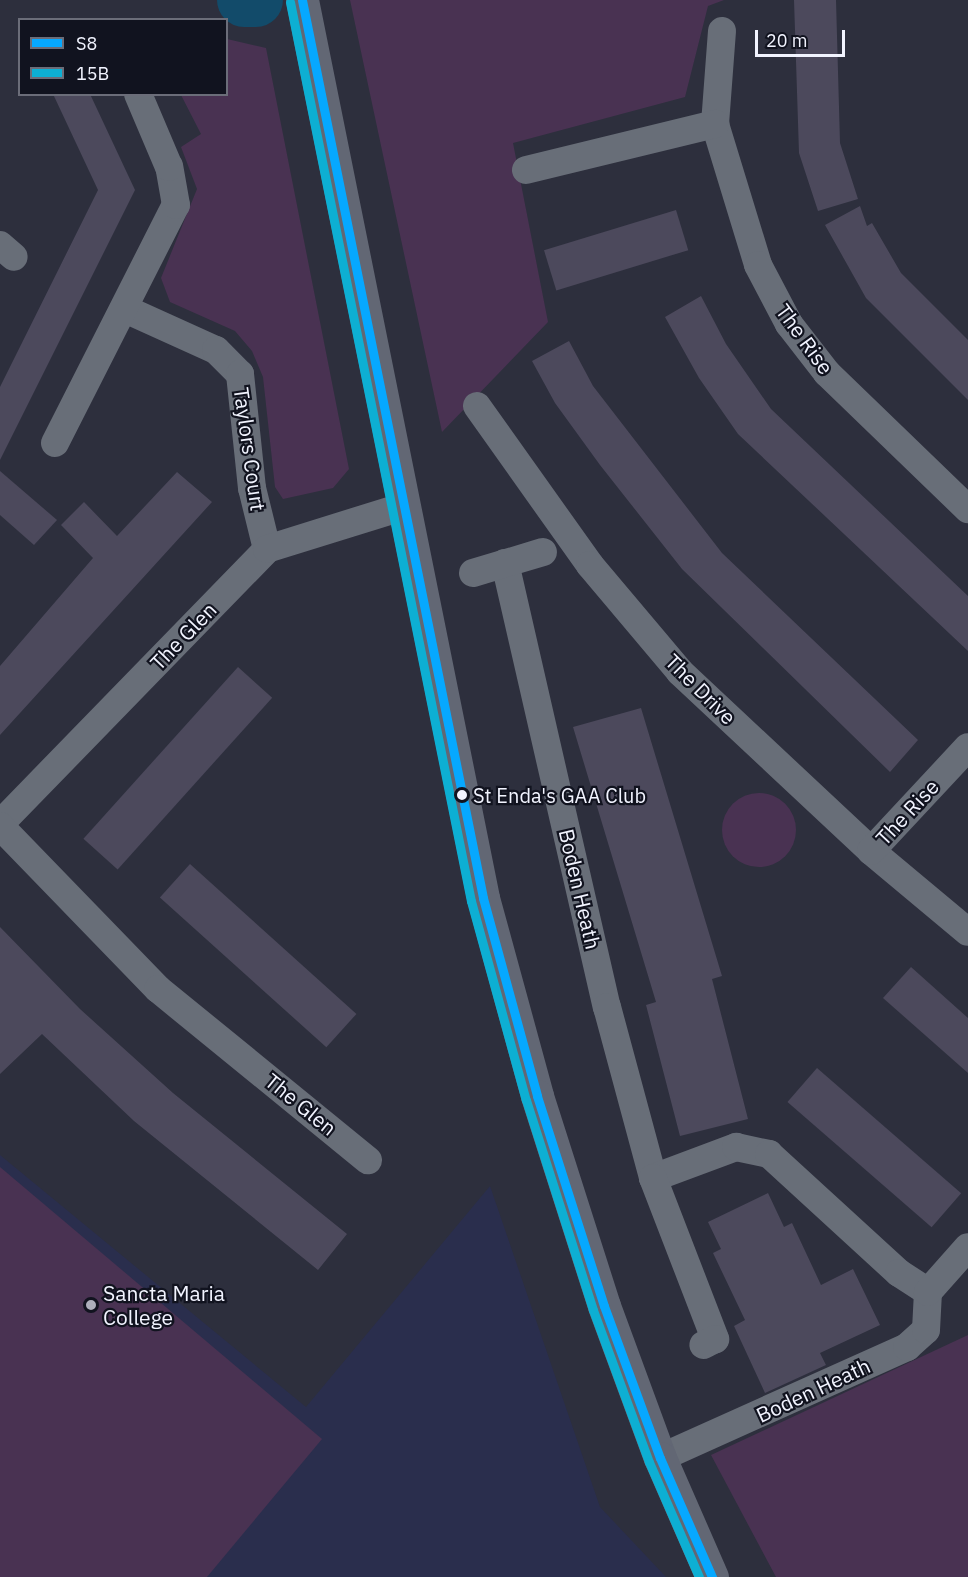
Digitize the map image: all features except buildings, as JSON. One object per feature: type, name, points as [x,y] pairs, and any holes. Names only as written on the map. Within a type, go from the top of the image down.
[{"type":"main road","points":[[305,14],[402,507],[483,898],[559,1164],[604,1306],[660,1458],[712,1577]]},
{"type":"street","name":"The Rise","points":[[722,31],[715,124],[758,265],[789,324],[827,373],[968,508]]},
{"type":"street","points":[[55,443],[177,205],[170,168],[139,96]]},
{"type":"street","points":[[525,170],[715,124]]},
{"type":"street","name":"Taylors Court","points":[[125,309],[216,350],[240,374],[252,488],[267,549]]},
{"type":"street","name":"The Drive","points":[[477,406],[584,557],[680,672],[871,851],[968,932]]},
{"type":"street","name":"The Glen","points":[[368,1160],[158,989],[0,825],[267,549],[402,507]]},
{"type":"street","points":[[473,573],[543,552]]},
{"type":"street","name":"Boden Heath","points":[[505,563],[607,1007],[653,1178],[715,1339],[703,1345]]},
{"type":"street","name":"The Rise","points":[[871,851],[968,747]]},
{"type":"street","points":[[653,1178],[736,1147],[769,1154],[899,1273],[928,1292],[968,1247]]},
{"type":"street","name":"Boden Heath","points":[[660,1458],[907,1347],[926,1330],[928,1292]]},
{"type":"shaded area","points":[[350,0],[724,0],[708,6],[685,97],[513,143],[548,322],[442,432]]},
{"type":"shaded area","points":[[228,39],[266,48],[349,469],[333,488],[283,499],[275,487],[263,377],[252,351],[235,331],[170,302],[161,278],[197,189],[181,147],[201,134],[182,96],[228,96]]},
{"type":"shaded area","points":[[752,793],[766,793],[780,799],[790,809],[796,823],[794,844],[780,861],[766,867],[752,867],[738,861],[728,851],[722,837],[722,823],[728,809],[738,799]]},
{"type":"shaded area","name":"Sancta Maria College","points":[[0,1155],[306,1407],[490,1186],[600,1507],[666,1577],[0,1577]]},
{"type":"shaded area","points":[[0,1167],[322,1439],[207,1577],[0,1577]]},
{"type":"shaded area","points":[[968,1335],[968,1577],[776,1577],[711,1455]]},
{"type":"waterway","points":[[244,0],[256,0]]},
{"type":"transit line","name":"S8","points":[[302,0],[483,898],[537,1096],[604,1306],[660,1458],[712,1577]]},
{"type":"transit line","name":"15B","points":[[290,2],[471,901],[526,1100],[593,1310],[649,1462],[699,1577]]},
{"type":"place","name":"St Enda's GAA Club","points":[[462,795]]},
{"type":"place","name":"Sancta Maria College","points":[[91,1305]]}]
